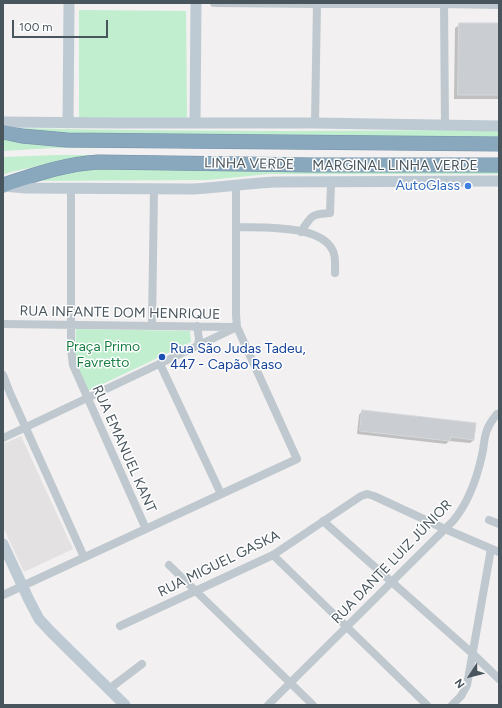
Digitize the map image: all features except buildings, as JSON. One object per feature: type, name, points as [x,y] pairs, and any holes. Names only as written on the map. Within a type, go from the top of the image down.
[{"type":"highway","name":"LINHA VERDE","points":[[3,132],[22,136],[67,140],[499,144]]},
{"type":"highway","name":"LINHA VERDE","points":[[3,186],[53,169],[92,162],[313,165],[499,165]]},
{"type":"main road","points":[[68,123],[69,3]]},
{"type":"main road","points":[[194,123],[196,3]]},
{"type":"main road","points":[[3,122],[315,123],[499,126]]},
{"type":"main road","name":"MARGINAL LINHA VERDE","points":[[3,186],[19,188],[154,189],[207,188],[274,182],[499,181]]},
{"type":"main road","points":[[3,544],[34,610],[46,627],[125,705]]},
{"type":"street","points":[[214,3],[444,3],[499,5]]},
{"type":"street","points":[[444,3],[445,125]]},
{"type":"street","points":[[315,123],[316,4]]},
{"type":"street","points":[[302,232],[312,216],[319,213],[330,213],[331,182]]},
{"type":"street","points":[[3,595],[297,459],[237,327],[236,186]]},
{"type":"street","name":"RUA EMANUEL KANT","points":[[71,188],[71,353],[73,365],[146,529]]},
{"type":"street","points":[[152,326],[154,189]]},
{"type":"street","points":[[236,227],[284,228],[319,238],[328,244],[334,252],[335,273]]},
{"type":"street","name":"RUA INFANTE DOM HENRIQUE","points":[[3,324],[237,327]]},
{"type":"street","points":[[197,326],[199,339],[198,345]]},
{"type":"street","points":[[3,438],[237,327]]},
{"type":"street","points":[[160,364],[220,494]]},
{"type":"street","points":[[3,375],[10,394],[84,558]]},
{"type":"street","name":"RUA DANTE LUIZ JÚNIOR","points":[[268,705],[459,513],[469,495],[479,466],[487,430],[497,414]]},
{"type":"street","name":"RUA MIGUEL GASKA","points":[[120,626],[273,555],[361,496],[367,494],[444,529]]},
{"type":"street","points":[[489,520],[499,524]]},
{"type":"street","points":[[323,521],[473,654],[499,679]]},
{"type":"street","points":[[444,529],[495,551],[467,685],[461,696],[452,705]]},
{"type":"street","points":[[273,555],[427,705]]},
{"type":"street","points":[[169,565],[312,705]]},
{"type":"street","points":[[109,689],[142,664]]},
{"type":"shaded area","points":[[21,436],[73,549],[24,572],[3,527],[3,444]]},
{"type":"green space","points":[[79,10],[186,11],[187,118],[79,118]]},
{"type":"green space","points":[[21,128],[200,131],[499,130],[499,137],[235,137],[64,134]]},
{"type":"green space","points":[[3,138],[99,146],[99,148],[53,148],[3,151]]},
{"type":"green space","points":[[99,155],[99,157],[77,158],[3,174],[3,157]]},
{"type":"green space","points":[[97,167],[499,169],[499,174],[269,174],[208,180],[24,181]]},
{"type":"green space","name":"Praça Primo Favretto","points":[[76,329],[190,331],[191,342],[88,391],[78,367],[75,352]]},
{"type":"place","name":"AutoGlass","points":[[468,186]]},
{"type":"place","name":"Rua São Judas Tadeu, 447 - Capão Raso","points":[[162,357]]}]
